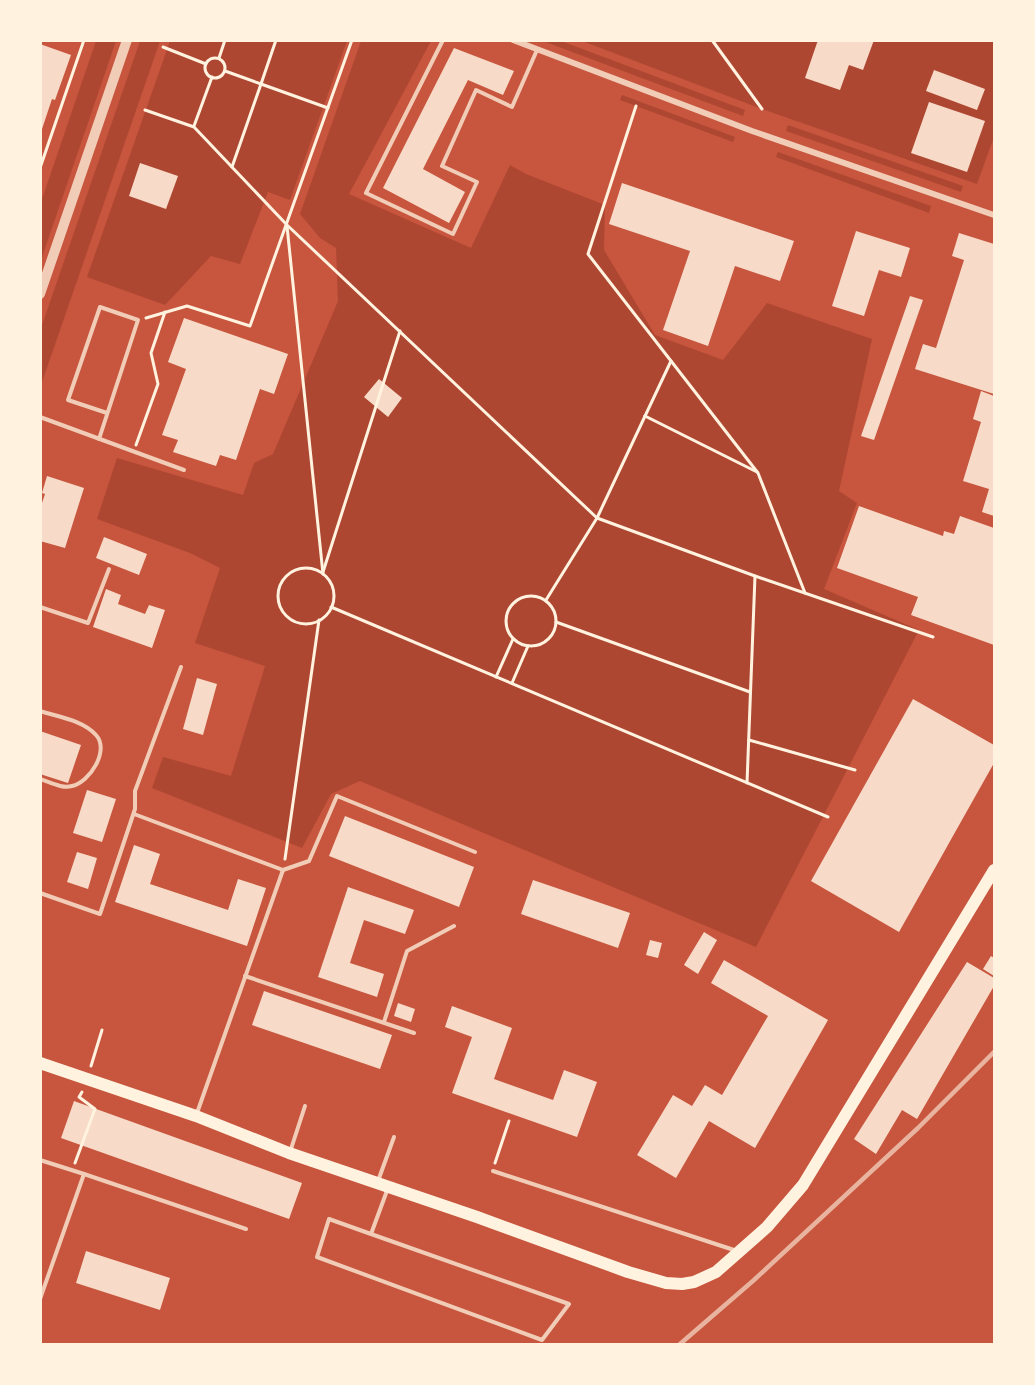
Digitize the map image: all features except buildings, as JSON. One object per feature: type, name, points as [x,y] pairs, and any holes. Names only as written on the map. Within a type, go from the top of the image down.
[{"type":"main road","points":[[40,1063],[196,1116],[289,1153],[383,1184],[620,1269],[659,1281],[682,1284],[694,1282],[716,1272],[741,1252],[767,1227],[808,1177],[994,870]]},
{"type":"street","points":[[40,294],[127,40]]},
{"type":"street","points":[[513,40],[752,131],[994,215]]},
{"type":"lane","points":[[443,40],[366,193],[453,234],[477,182],[442,166],[476,90],[512,107],[537,50]]},
{"type":"lane","points":[[99,439],[138,320],[100,307],[68,400],[107,413]]},
{"type":"lane","points":[[40,417],[184,470]]},
{"type":"lane","points":[[40,606],[88,623],[109,569]]},
{"type":"lane","points":[[40,893],[100,915],[134,814],[135,791],[181,667]]},
{"type":"lane","points":[[40,711],[85,726],[98,737],[101,747],[90,775],[74,786],[63,787],[40,779]]},
{"type":"lane","points":[[134,814],[283,870],[309,861],[337,796],[475,852]]},
{"type":"lane","points":[[196,1116],[283,870]]},
{"type":"lane","points":[[384,1022],[407,951],[454,926]]},
{"type":"lane","points":[[245,976],[414,1033]]},
{"type":"lane","points":[[289,1153],[305,1106]]},
{"type":"lane","points":[[371,1234],[394,1137]]},
{"type":"lane","points":[[40,1160],[246,1229]]},
{"type":"lane","points":[[493,1171],[741,1252]]},
{"type":"lane","points":[[40,1299],[84,1174]]},
{"type":"lane","points":[[329,1219],[371,1234],[569,1304],[542,1340],[317,1257],[329,1219]]},
{"type":"path","points":[[40,168],[84,40]]},
{"type":"path","points":[[219,58],[225,40]]},
{"type":"path","points":[[232,167],[276,40]]},
{"type":"path","points":[[138,320],[187,306],[250,326],[352,40]]},
{"type":"path","points":[[712,40],[762,110]]},
{"type":"path","points":[[163,47],[206,64]]},
{"type":"path","points":[[219,58],[225,63],[225,71],[220,77],[212,78],[206,72],[206,64],[211,59],[219,58]]},
{"type":"path","points":[[225,71],[328,108]]},
{"type":"path","points":[[194,127],[212,78]]},
{"type":"path","points":[[636,105],[588,254],[758,473],[805,593]]},
{"type":"path","points":[[145,111],[194,127],[287,225],[597,518],[754,576],[933,637]]},
{"type":"path","points":[[287,225],[323,574]]},
{"type":"path","points":[[134,452],[158,384],[152,353],[165,312]]},
{"type":"path","points":[[323,574],[399,331]]},
{"type":"path","points":[[546,600],[597,518],[671,361]]},
{"type":"path","points":[[644,416],[758,473]]},
{"type":"path","points":[[305,568],[323,574],[333,589],[331,607],[319,620],[310,623],[293,621],[280,608],[279,590],[282,582],[296,570],[305,568]]},
{"type":"path","points":[[747,783],[754,576]]},
{"type":"path","points":[[530,595],[546,600],[555,614],[556,622],[550,638],[544,643],[528,646],[513,639],[505,624],[506,616],[514,601],[530,595]]},
{"type":"path","points":[[331,607],[828,817]]},
{"type":"path","points":[[283,870],[319,620]]},
{"type":"path","points":[[556,622],[750,692]]},
{"type":"path","points":[[496,677],[513,639]]},
{"type":"path","points":[[512,684],[528,646]]},
{"type":"path","points":[[749,740],[855,770]]},
{"type":"path","points":[[73,1171],[94,1109],[79,1097],[102,1030]]},
{"type":"path","points":[[493,1171],[509,1121]]},
{"type":"shaded area","points":[[96,41],[116,41],[41,260],[41,202]]},
{"type":"shaded area","points":[[140,41],[160,41],[41,385],[41,328]]},
{"type":"shaded area","points":[[170,41],[347,41],[290,200],[268,192],[240,264],[211,256],[165,305],[87,277]]},
{"type":"shaded area","points":[[361,41],[431,41],[349,194],[471,248],[510,165],[526,174],[605,205],[604,250],[655,335],[723,360],[767,303],[872,339],[839,491],[857,503],[824,589],[919,630],[756,947],[360,781],[331,794],[302,848],[152,788],[163,757],[231,776],[265,666],[195,643],[220,568],[190,553],[97,519],[117,458],[243,495],[254,463],[273,454],[338,301],[336,248],[320,238],[300,214]]},
{"type":"shaded area","points":[[543,41],[561,41],[745,110],[743,116]]},
{"type":"shaded area","points":[[582,41],[994,41],[994,137],[977,184],[762,109]]},
{"type":"shaded area","points":[[622,95],[735,137],[733,142],[620,100]]},
{"type":"shaded area","points":[[788,125],[963,186],[961,192],[786,131]]},
{"type":"shaded area","points":[[778,152],[931,206],[929,213],[776,157]]},
{"type":"railway","points":[[680,1344],[754,1280],[918,1128],[994,1052]]}]
